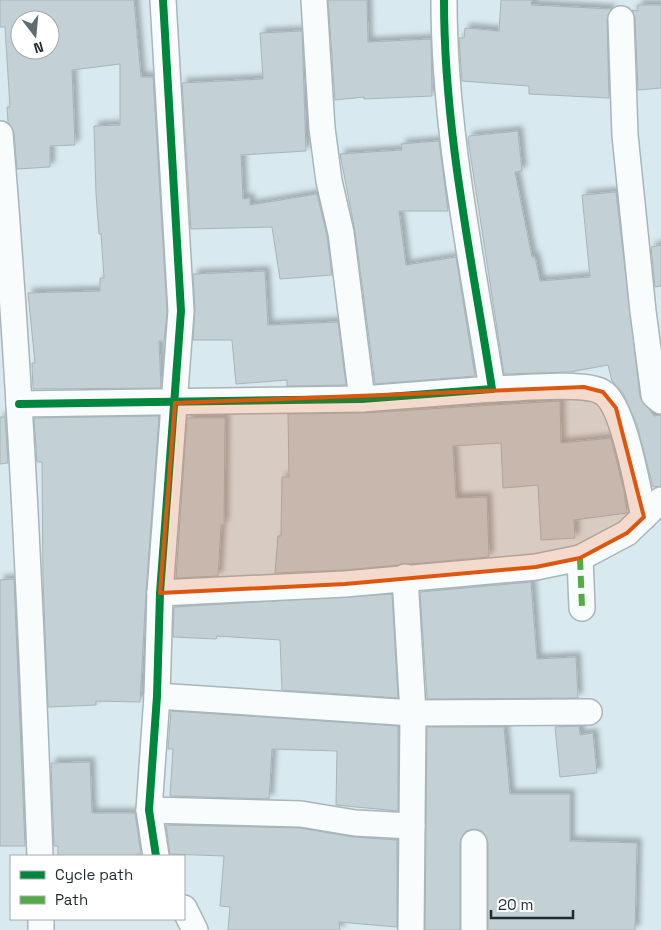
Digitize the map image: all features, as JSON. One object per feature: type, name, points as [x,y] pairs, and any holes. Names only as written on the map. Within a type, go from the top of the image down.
[{"type":"street","points":[[156,855],[149,810],[157,696],[160,593],[181,311],[163,0]]},
{"type":"street","points":[[314,0],[322,128],[329,180],[346,271],[362,398]]},
{"type":"street","points":[[444,0],[444,48],[453,144],[492,389]]},
{"type":"street","points":[[621,19],[626,135],[636,246],[654,395],[661,401]]},
{"type":"street","points":[[0,134],[31,610],[40,855]]},
{"type":"street","points":[[19,404],[175,403],[362,398],[492,389],[584,387],[603,392],[616,408],[653,508],[627,533],[580,558],[536,567],[265,589],[160,593]]},
{"type":"street","points":[[580,558],[582,608]]},
{"type":"street","points":[[405,577],[413,713],[410,930]]},
{"type":"street","points":[[157,696],[413,713],[588,712]]},
{"type":"street","points":[[149,810],[301,814],[355,823],[412,826]]},
{"type":"street","points":[[474,843],[474,930]]},
{"type":"street","points":[[185,910],[195,930]]},
{"type":"highlighted area","points":[[584,387],[603,392],[616,408],[644,517],[627,533],[580,558],[536,567],[345,584],[160,593],[175,403]]},
{"type":"building","points":[[0,0],[134,0],[141,77],[153,77],[167,311],[164,341],[159,341],[161,388],[33,389],[32,363],[35,363],[28,293],[100,291],[100,278],[104,278],[96,194],[94,126],[120,125],[120,64],[72,70],[75,145],[50,146],[50,167],[17,169],[14,133],[8,122],[7,107],[10,107],[5,27],[0,27]]},
{"type":"building","points":[[328,0],[367,0],[368,42],[431,39],[432,96],[364,99],[364,97],[335,100]]},
{"type":"building","points":[[501,0],[532,0],[531,5],[611,9],[607,20],[609,98],[529,94],[529,86],[462,81],[459,38],[464,38],[465,28],[499,31]]},
{"type":"building","points":[[638,5],[661,5],[661,88],[638,90],[635,18],[632,10],[638,11]]},
{"type":"building","points":[[302,31],[306,151],[241,155],[243,199],[250,198],[250,205],[317,194],[327,236],[332,275],[280,279],[272,227],[191,229],[182,83],[263,79],[260,33]]},
{"type":"building","points":[[518,131],[522,171],[515,172],[532,257],[535,257],[540,281],[590,277],[582,195],[616,192],[640,397],[654,416],[661,415],[661,486],[653,487],[637,425],[623,393],[612,381],[608,365],[570,372],[504,374],[468,139],[469,136]]},
{"type":"building","points":[[439,141],[448,211],[399,211],[406,265],[456,257],[475,376],[375,384],[355,231],[340,154],[402,150],[401,144]]},
{"type":"building","points":[[661,245],[661,286],[655,287],[651,247]]},
{"type":"building","points":[[265,271],[268,325],[338,322],[346,385],[287,386],[287,380],[236,384],[232,340],[193,340],[195,310],[193,274]]},
{"type":"building","points":[[560,401],[561,443],[611,438],[624,491],[627,513],[574,520],[575,538],[541,540],[538,485],[503,488],[501,443],[453,446],[456,498],[487,497],[489,557],[344,570],[275,573],[278,536],[281,536],[282,477],[289,477],[288,414],[363,413]]},
{"type":"building","points":[[159,416],[140,702],[96,701],[96,705],[48,707],[43,579],[42,462],[37,462],[34,418]]},
{"type":"building","points":[[0,417],[5,417],[8,463],[0,464]]},
{"type":"building","points":[[187,418],[225,418],[224,525],[221,525],[218,576],[176,578]]},
{"type":"building","points":[[14,579],[25,846],[0,846],[0,580]]},
{"type":"building","points":[[531,582],[537,659],[576,657],[578,698],[427,699],[420,592]]},
{"type":"building","points":[[392,594],[398,698],[282,690],[280,640],[217,636],[216,639],[173,637],[174,607]]},
{"type":"building","points":[[171,711],[398,726],[398,811],[336,805],[337,751],[272,749],[269,799],[170,796],[173,749],[168,749]]},
{"type":"building","points":[[579,726],[580,735],[593,733],[597,773],[560,777],[555,727]]},
{"type":"building","points":[[427,727],[504,727],[510,794],[570,794],[570,841],[637,843],[635,930],[488,930],[488,843],[482,831],[474,829],[466,831],[460,843],[460,930],[425,930]]},
{"type":"building","points":[[90,762],[92,813],[135,813],[141,854],[58,855],[58,846],[54,846],[51,763]]},
{"type":"building","points":[[166,825],[300,828],[353,837],[397,840],[397,927],[339,922],[340,930],[228,930],[230,907],[220,906],[224,856],[170,854]]},
{"type":"marked path","points":[[580,558],[582,608]]},
{"type":"cycle path","points":[[156,855],[149,810],[157,696],[160,593],[181,311],[163,0]]},
{"type":"cycle path","points":[[19,404],[362,399],[492,389],[460,195],[454,147],[445,49],[444,0]]}]
